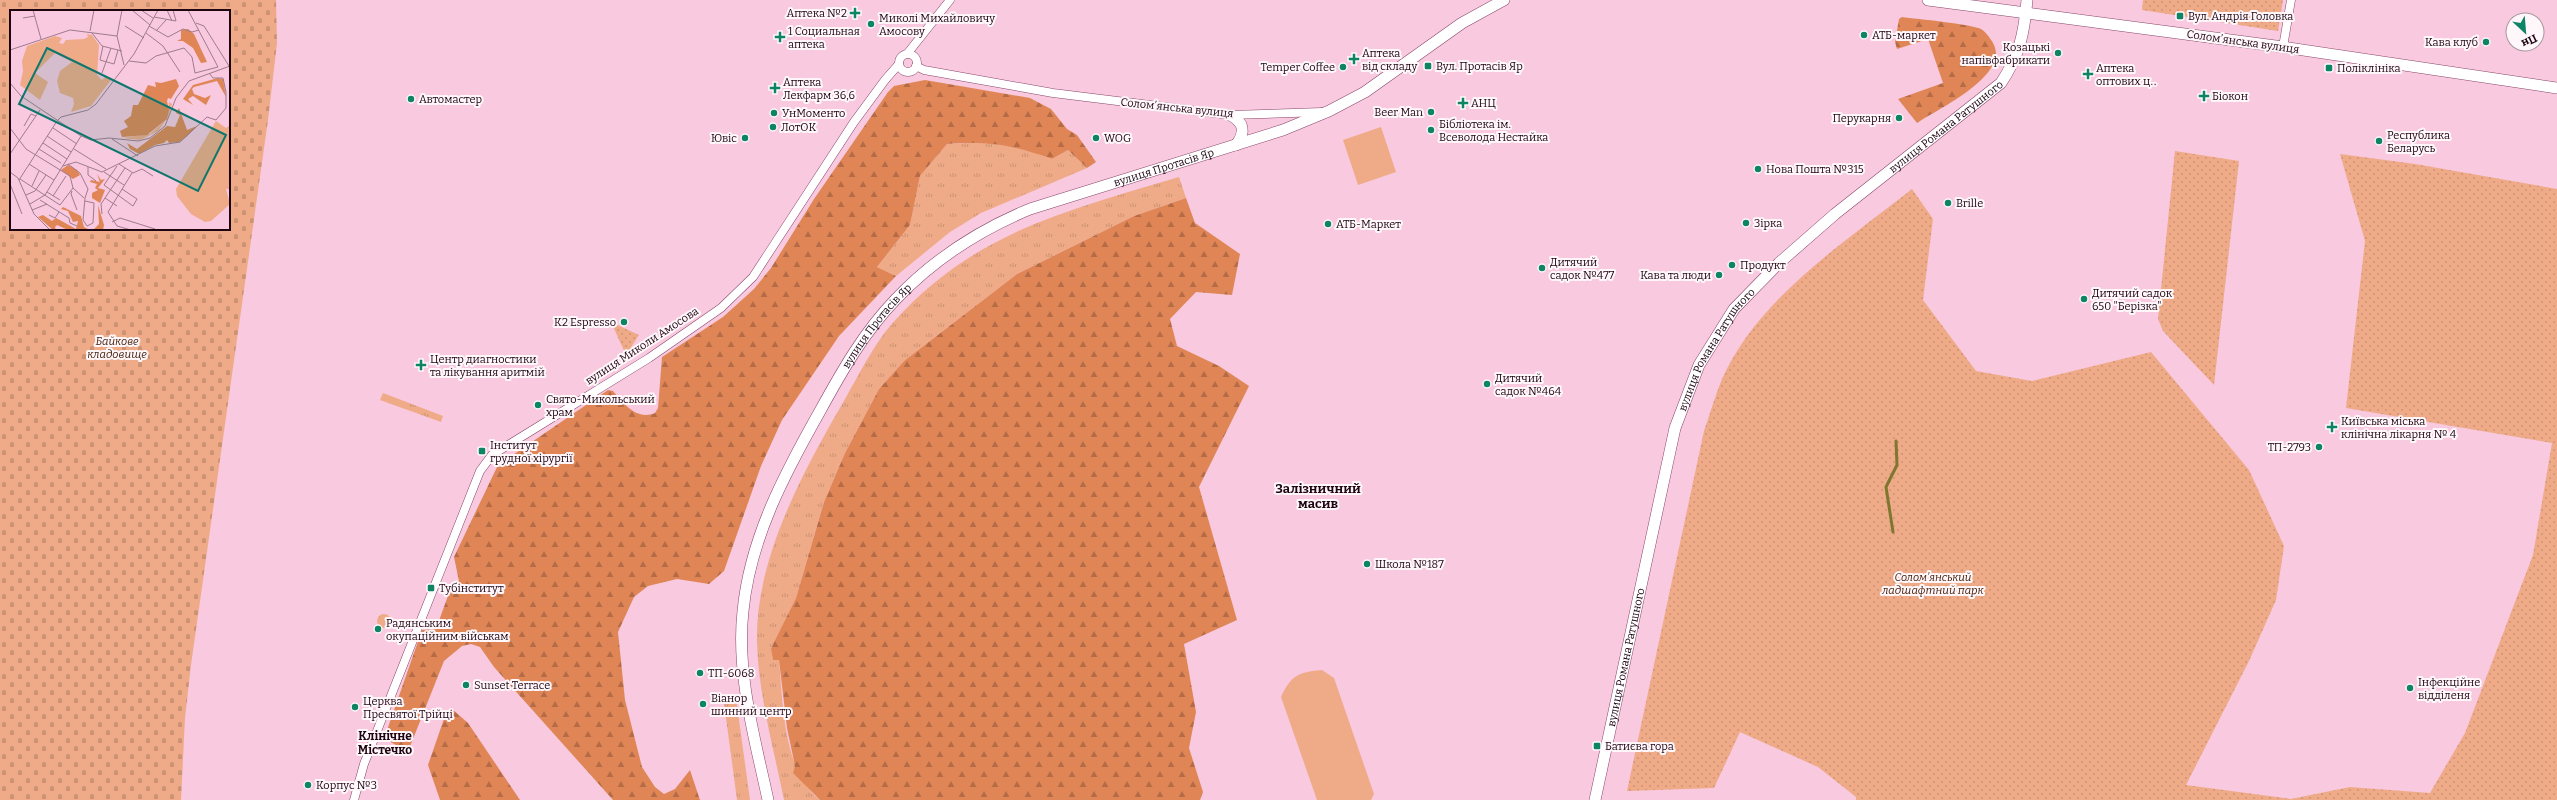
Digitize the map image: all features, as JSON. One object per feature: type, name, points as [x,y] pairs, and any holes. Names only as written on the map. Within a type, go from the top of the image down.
[{"type":"main road","name":"Соломʼянська вулиця","points":[[1329,111],[1365,92],[1462,23],[1504,0]]},
{"type":"main road","name":"Соломʼянська вулиця","points":[[1928,0],[2026,12],[2284,48],[2557,88]]},
{"type":"main road","name":"вулиця Романа Ратушного","points":[[1595,800],[1675,428],[1699,365],[1734,309],[1778,263],[1835,214],[2000,83],[2015,62],[2025,28],[2027,0]]},
{"type":"main road","name":"вулиця Протасів Яр","points":[[768,800],[745,685],[742,633],[746,587],[763,526],[777,493],[809,431],[862,340],[878,320],[913,282],[941,259],[991,226],[1030,209],[1104,184],[1283,130],[1329,111]]},
{"type":"main road","points":[[1230,115],[1238,119],[1243,130],[1242,137],[1236,144]]},
{"type":"street","points":[[907,54],[915,58],[916,66],[907,71],[899,64],[902,56],[907,54],[950,0]]},
{"type":"street","points":[[2284,48],[2291,0]]},
{"type":"street","name":"вулиця Миколи Амосова","points":[[354,800],[364,764],[477,480],[492,455],[650,358],[721,308],[753,277],[854,122],[885,80],[899,64]]},
{"type":"street","name":"Соломʼянська вулиця","points":[[916,66],[924,70],[1053,92],[1230,115],[1329,111]]},
{"type":"green space","name":"Байкове кладовище","points":[[0,0],[276,0],[277,43],[268,120],[191,665],[185,718],[181,800],[0,800]]},
{"type":"green space","points":[[2143,0],[2283,0],[2278,31],[2142,10]]},
{"type":"green space","points":[[1902,17],[1981,29],[1993,43],[1996,55],[1992,67],[1970,90],[1917,123],[1898,99],[1943,83],[1928,39],[1897,49],[1895,42],[1899,19]]},
{"type":"green space","points":[[925,80],[1030,98],[1051,109],[1067,129],[1077,135],[1096,162],[1087,168],[1068,150],[1052,159],[1025,150],[1001,145],[976,143],[947,144],[920,176],[910,225],[877,267],[896,276],[839,336],[782,420],[761,466],[724,571],[709,584],[677,579],[648,586],[634,597],[618,632],[625,700],[642,767],[655,787],[664,794],[675,789],[690,770],[700,800],[613,800],[494,667],[480,647],[471,644],[462,646],[444,661],[409,749],[405,750],[387,740],[385,736],[422,630],[436,629],[449,593],[457,587],[459,581],[454,557],[498,465],[608,390],[613,391],[631,410],[636,413],[648,415],[655,413],[658,408],[662,357],[723,317],[754,289],[771,268],[814,199],[888,92],[894,86]]},
{"type":"green space","points":[[1381,127],[1396,172],[1358,185],[1343,140]]},
{"type":"green space","points":[[989,142],[1024,149],[1052,159],[1068,150],[1087,168],[981,213],[950,232],[896,276],[877,267],[910,225],[920,176],[947,144]]},
{"type":"green space","points":[[2175,151],[2239,161],[2214,385],[2163,331],[2158,319]]},
{"type":"green space","name":"Солом'янський ладшафтний парк","points":[[2340,154],[2415,164],[2557,189],[2557,800],[1856,800],[1856,797],[1818,767],[1740,732],[1714,788],[1627,791],[1704,431],[1722,379],[1738,350],[1758,322],[1780,297],[1832,251],[1912,189],[1933,219],[1923,300],[1976,371],[2032,381],[2151,352],[2249,470],[2284,546],[2276,600],[2249,661],[2186,785],[2291,799],[2350,787],[2430,793],[2465,733],[2533,555],[2552,443],[2346,408],[2365,241]]},
{"type":"green space","points":[[1179,177],[1186,198],[1134,216],[1017,274],[904,361],[879,389],[845,453],[824,502],[796,598],[771,649],[773,660],[779,660],[784,715],[792,754],[799,772],[808,788],[820,800],[784,800],[763,701],[758,661],[757,642],[759,610],[764,579],[773,547],[799,485],[829,426],[864,364],[894,321],[922,293],[953,268],[989,246],[1041,221],[1068,211]]},
{"type":"green space","points":[[1186,198],[1195,223],[1240,254],[1232,295],[1196,292],[1170,319],[1177,346],[1219,366],[1249,386],[1199,487],[1237,620],[1184,644],[1196,712],[1189,748],[1203,792],[1200,800],[820,800],[793,773],[795,766],[787,728],[779,660],[773,660],[771,649],[796,598],[824,502],[845,453],[879,389],[904,361],[1017,274],[1134,216]]},
{"type":"green space","points":[[611,322],[639,335],[626,355]]},
{"type":"green space","points":[[383,393],[443,416],[441,422],[380,400]]},
{"type":"green space","points":[[381,614],[387,614],[391,618],[391,624],[387,628],[381,628],[377,624],[377,618]]},
{"type":"green space","points":[[1322,670],[1334,678],[1374,794],[1371,800],[1317,800],[1281,697],[1292,679],[1307,672]]},
{"type":"green space","points":[[729,696],[736,698],[750,800],[737,800],[724,703]]},
{"type":"green space","points":[[452,709],[468,723],[520,800],[440,800],[428,765],[446,713]]},
{"type":"waterway","points":[[1893,532],[1886,487],[1897,465],[1896,441]]},
{"type":"place","name":"Аптека №2","points":[[855,13]]},
{"type":"place","name":"Вул. Андрія Головка","points":[[2180,16]]},
{"type":"place","name":"Миколі Михайловичу Амосову","points":[[871,24]]},
{"type":"place","name":"АТБ-маркет","points":[[1864,35]]},
{"type":"place","name":"1 Социальная аптека","points":[[780,37]]},
{"type":"place","name":"Кава клуб","points":[[2486,42]]},
{"type":"place","name":"Козацькі напівфабрикати","points":[[2058,53]]},
{"type":"place","name":"Аптека від складу","points":[[1354,59]]},
{"type":"place","name":"Вул. Протасів Яр","points":[[1428,66]]},
{"type":"place","name":"Temper Coffee","points":[[1343,67]]},
{"type":"place","name":"Поліклініка","points":[[2329,68]]},
{"type":"place","name":"Аптека оптових ц‥","points":[[2088,74]]},
{"type":"place","name":"Аптека Лекфарм 36,6","points":[[775,88]]},
{"type":"place","name":"Біокон","points":[[2204,96]]},
{"type":"place","name":"Автомастер","points":[[411,99]]},
{"type":"place","name":"АНЦ","points":[[1463,103]]},
{"type":"place","name":"Beer Man","points":[[1431,112]]},
{"type":"place","name":"УнМоменто","points":[[774,113]]},
{"type":"place","name":"Перукарня","points":[[1899,118]]},
{"type":"place","name":"ЛотОК","points":[[773,127]]},
{"type":"place","name":"Бібліотека ім. Всеволода Нестайка","points":[[1431,130]]},
{"type":"place","name":"Ювіс","points":[[745,138]]},
{"type":"place","name":"WOG","points":[[1096,138]]},
{"type":"place","name":"Республика Беларусь","points":[[2379,141]]},
{"type":"place","name":"Нова Пошта №315","points":[[1758,169]]},
{"type":"place","name":"Brille","points":[[1948,203]]},
{"type":"place","name":"Зірка","points":[[1746,223]]},
{"type":"place","name":"АТБ-Маркет","points":[[1328,224]]},
{"type":"place","name":"Продукт","points":[[1732,265]]},
{"type":"place","name":"Дитячий садок №477","points":[[1542,268]]},
{"type":"place","name":"Кава та люди","points":[[1719,275]]},
{"type":"place","name":"Дитячий садок 650 \"Берізка\"","points":[[2084,299]]},
{"type":"place","name":"K2 Espresso","points":[[624,322]]},
{"type":"place","name":"Центр диагностики та лікування аритмій","points":[[421,365]]},
{"type":"place","name":"Дитячий садок №464","points":[[1487,384]]},
{"type":"place","name":"Свято-Микольський храм","points":[[538,405]]},
{"type":"place","name":"Київська міська клінічна лікарня № 4","points":[[2332,427]]},
{"type":"place","name":"ТП-2793","points":[[2319,447]]},
{"type":"place","name":"Інститут грудної хірургії","points":[[482,451]]},
{"type":"place","name":"Школа №187","points":[[1367,564]]},
{"type":"place","name":"Тубінститут","points":[[431,588]]},
{"type":"place","name":"Радянським окупаційним військам","points":[[378,629]]},
{"type":"place","name":"ТП-6068","points":[[700,673]]},
{"type":"place","name":"Sunset Terrace","points":[[466,685]]},
{"type":"place","name":"Інфекційне відділеня","points":[[2410,688]]},
{"type":"place","name":"Віанор шинний центр","points":[[703,704]]},
{"type":"place","name":"Церква Пресвятої Трійці","points":[[355,707]]},
{"type":"place","name":"Батиєва гора","points":[[1597,746]]},
{"type":"place","name":"Корпус №3","points":[[308,785]]},
{"type":"district","name":"Залізничний масив","points":[[1318,496]]},
{"type":"district","name":"Клінічне Містечко","points":[[385,743]]}]
